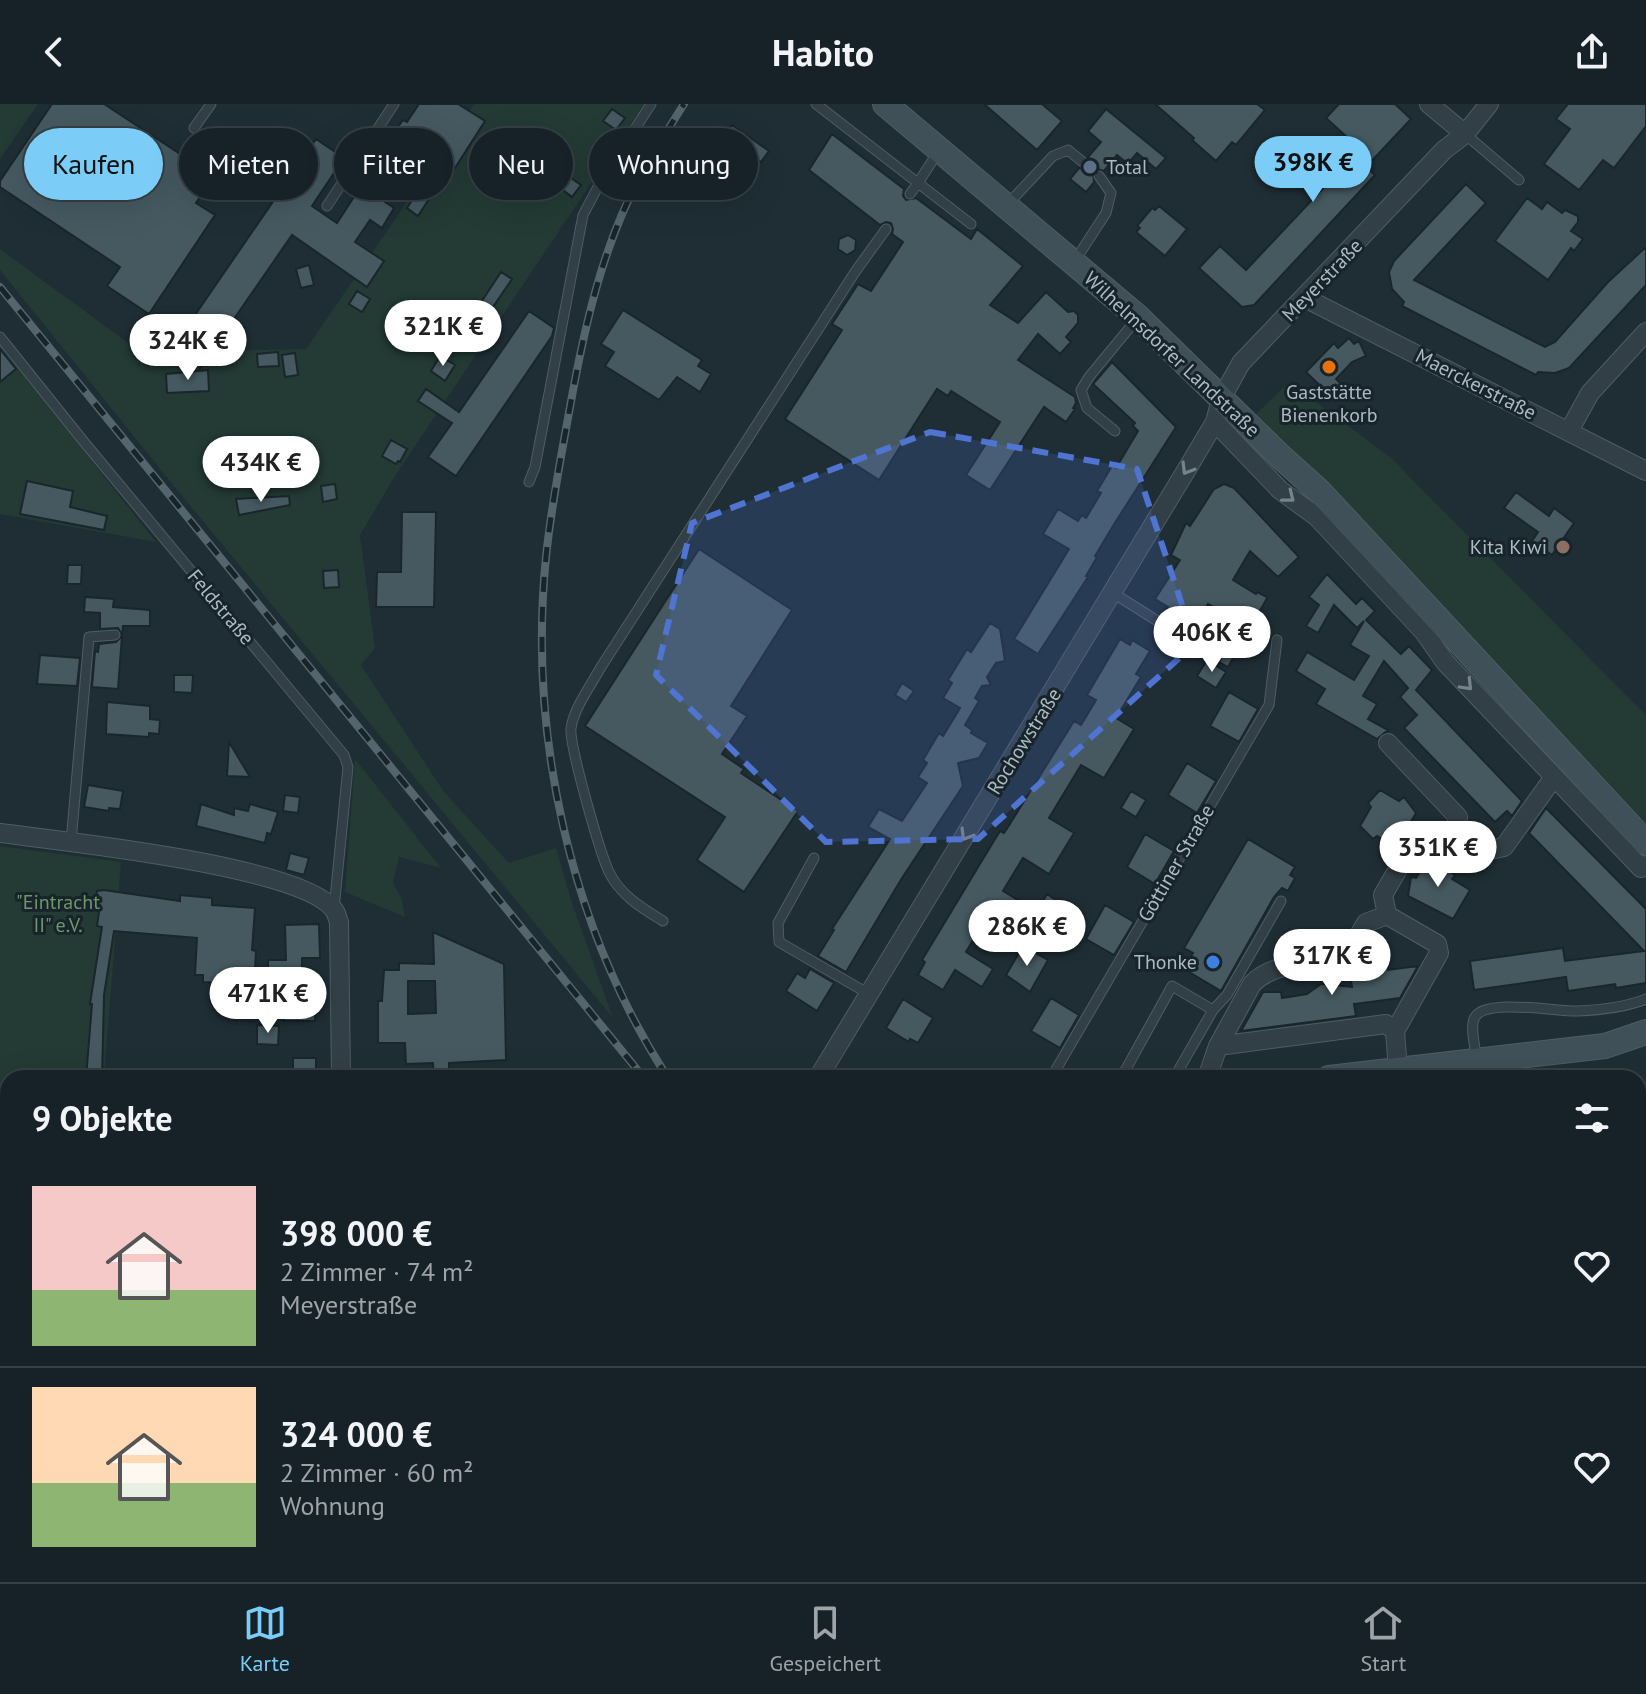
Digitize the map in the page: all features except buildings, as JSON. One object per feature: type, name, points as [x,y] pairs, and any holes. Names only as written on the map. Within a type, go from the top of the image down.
[{"type":"main road","name":"Wilhelmsdorfer Landstraße","points":[[885,104],[1138,317],[1218,410],[1320,492],[1552,764],[1646,843]]},
{"type":"main road","points":[[1398,1070],[1605,1046],[1646,1032]]},
{"type":"street","points":[[1429,104],[1465,134]]},
{"type":"street","name":"Meyerstraße","points":[[1218,410],[1241,363],[1444,150],[1465,134],[1489,104]]},
{"type":"street","name":"Maerckerstraße","points":[[1305,298],[1646,471]]},
{"type":"street","points":[[1569,431],[1590,393],[1646,332]]},
{"type":"street","name":"Rochowstraße","points":[[823,1070],[1113,593],[1218,410]]},
{"type":"street","points":[[1388,743],[1458,817],[1452,847]]},
{"type":"street","points":[[1398,1070],[1395,1031],[1439,953],[1437,944],[1387,915],[1383,895],[1409,850],[1421,845],[1504,847],[1552,764]]},
{"type":"street","name":"Wilhelmsdorfer Landstraße","points":[[1552,764],[1641,868],[1646,865]]},
{"type":"street","points":[[0,833],[139,851],[264,877],[317,896],[334,909]]},
{"type":"street","name":"Feldstraße","points":[[334,909],[339,922],[341,1070]]},
{"type":"street","points":[[1210,1070],[1218,1046],[1260,975],[1345,959],[1366,923],[1387,915]]},
{"type":"street","points":[[1218,1046],[1386,1024],[1395,1031]]},
{"type":"lane","points":[[194,128],[211,104]]},
{"type":"lane","points":[[327,206],[394,104]]},
{"type":"lane","points":[[529,482],[535,467],[583,215],[651,104]]},
{"type":"lane","points":[[816,104],[971,224]]},
{"type":"lane","points":[[1465,134],[1519,180]]},
{"type":"lane","points":[[910,194],[940,149]]},
{"type":"lane","points":[[1007,205],[1053,156],[1068,150],[1084,163]]},
{"type":"lane","points":[[1074,262],[1106,213],[1111,193],[1099,176]]},
{"type":"lane","points":[[663,921],[634,903],[609,873],[594,829],[571,729],[601,667],[886,229]]},
{"type":"lane","points":[[1115,431],[1087,408],[1081,390],[1138,317]]},
{"type":"lane","name":"Feldstraße","points":[[0,337],[94,455],[344,755],[348,767],[334,909]]},
{"type":"lane","points":[[1113,593],[1167,627]]},
{"type":"lane","points":[[71,842],[89,637],[115,635]]},
{"type":"lane","name":"Göttiner Straße","points":[[1056,1070],[1269,705],[1277,640]]},
{"type":"lane","points":[[814,858],[778,923],[779,942],[869,994]]},
{"type":"lane","points":[[1179,1070],[1213,1010],[1227,995],[1281,901]]},
{"type":"lane","points":[[1125,1070],[1172,986],[1213,1010]]},
{"type":"lane","points":[[1477,1061],[1473,1022],[1475,1015],[1482,1011],[1526,1006],[1577,1011],[1632,1004],[1646,999]]},
{"type":"highlighted area","points":[[930,432],[1137,469],[1195,644],[978,839],[826,842],[656,675],[692,523]]},
{"type":"green space","points":[[0,104],[38,104],[0,159]]},
{"type":"green space","points":[[474,104],[644,104],[628,128],[589,128],[589,186],[395,476],[360,535],[375,648],[361,665],[444,792],[509,863],[556,848],[613,1018],[0,270],[0,249],[142,353],[306,349],[408,200],[453,200],[453,135]]},
{"type":"green space","points":[[0,345],[156,542],[0,514]]},
{"type":"green space","points":[[1289,382],[1390,457],[1646,715],[1646,824],[1363,521],[1255,415]]},
{"type":"green space","points":[[355,759],[441,868],[399,857],[393,882],[402,900],[405,917],[345,892]]},
{"type":"green space","name":"\"Eintracht II\" e.V.","points":[[0,846],[121,862],[105,1070],[0,1070]]},
{"type":"railway","points":[[663,1070],[634,1020],[605,958],[582,894],[564,828],[551,760],[544,692],[542,624],[553,501],[588,318],[605,260],[627,204],[650,158],[684,104]]},
{"type":"railway","points":[[0,287],[637,1070]]},
{"type":"place","name":"Total","points":[[1090,167]]},
{"type":"place","name":"Gaststätte Bienenkorb","points":[[1329,367]]},
{"type":"place","name":"Kita Kiwi","points":[[1563,547]]},
{"type":"place","name":"Thonke","points":[[1213,962]]}]
